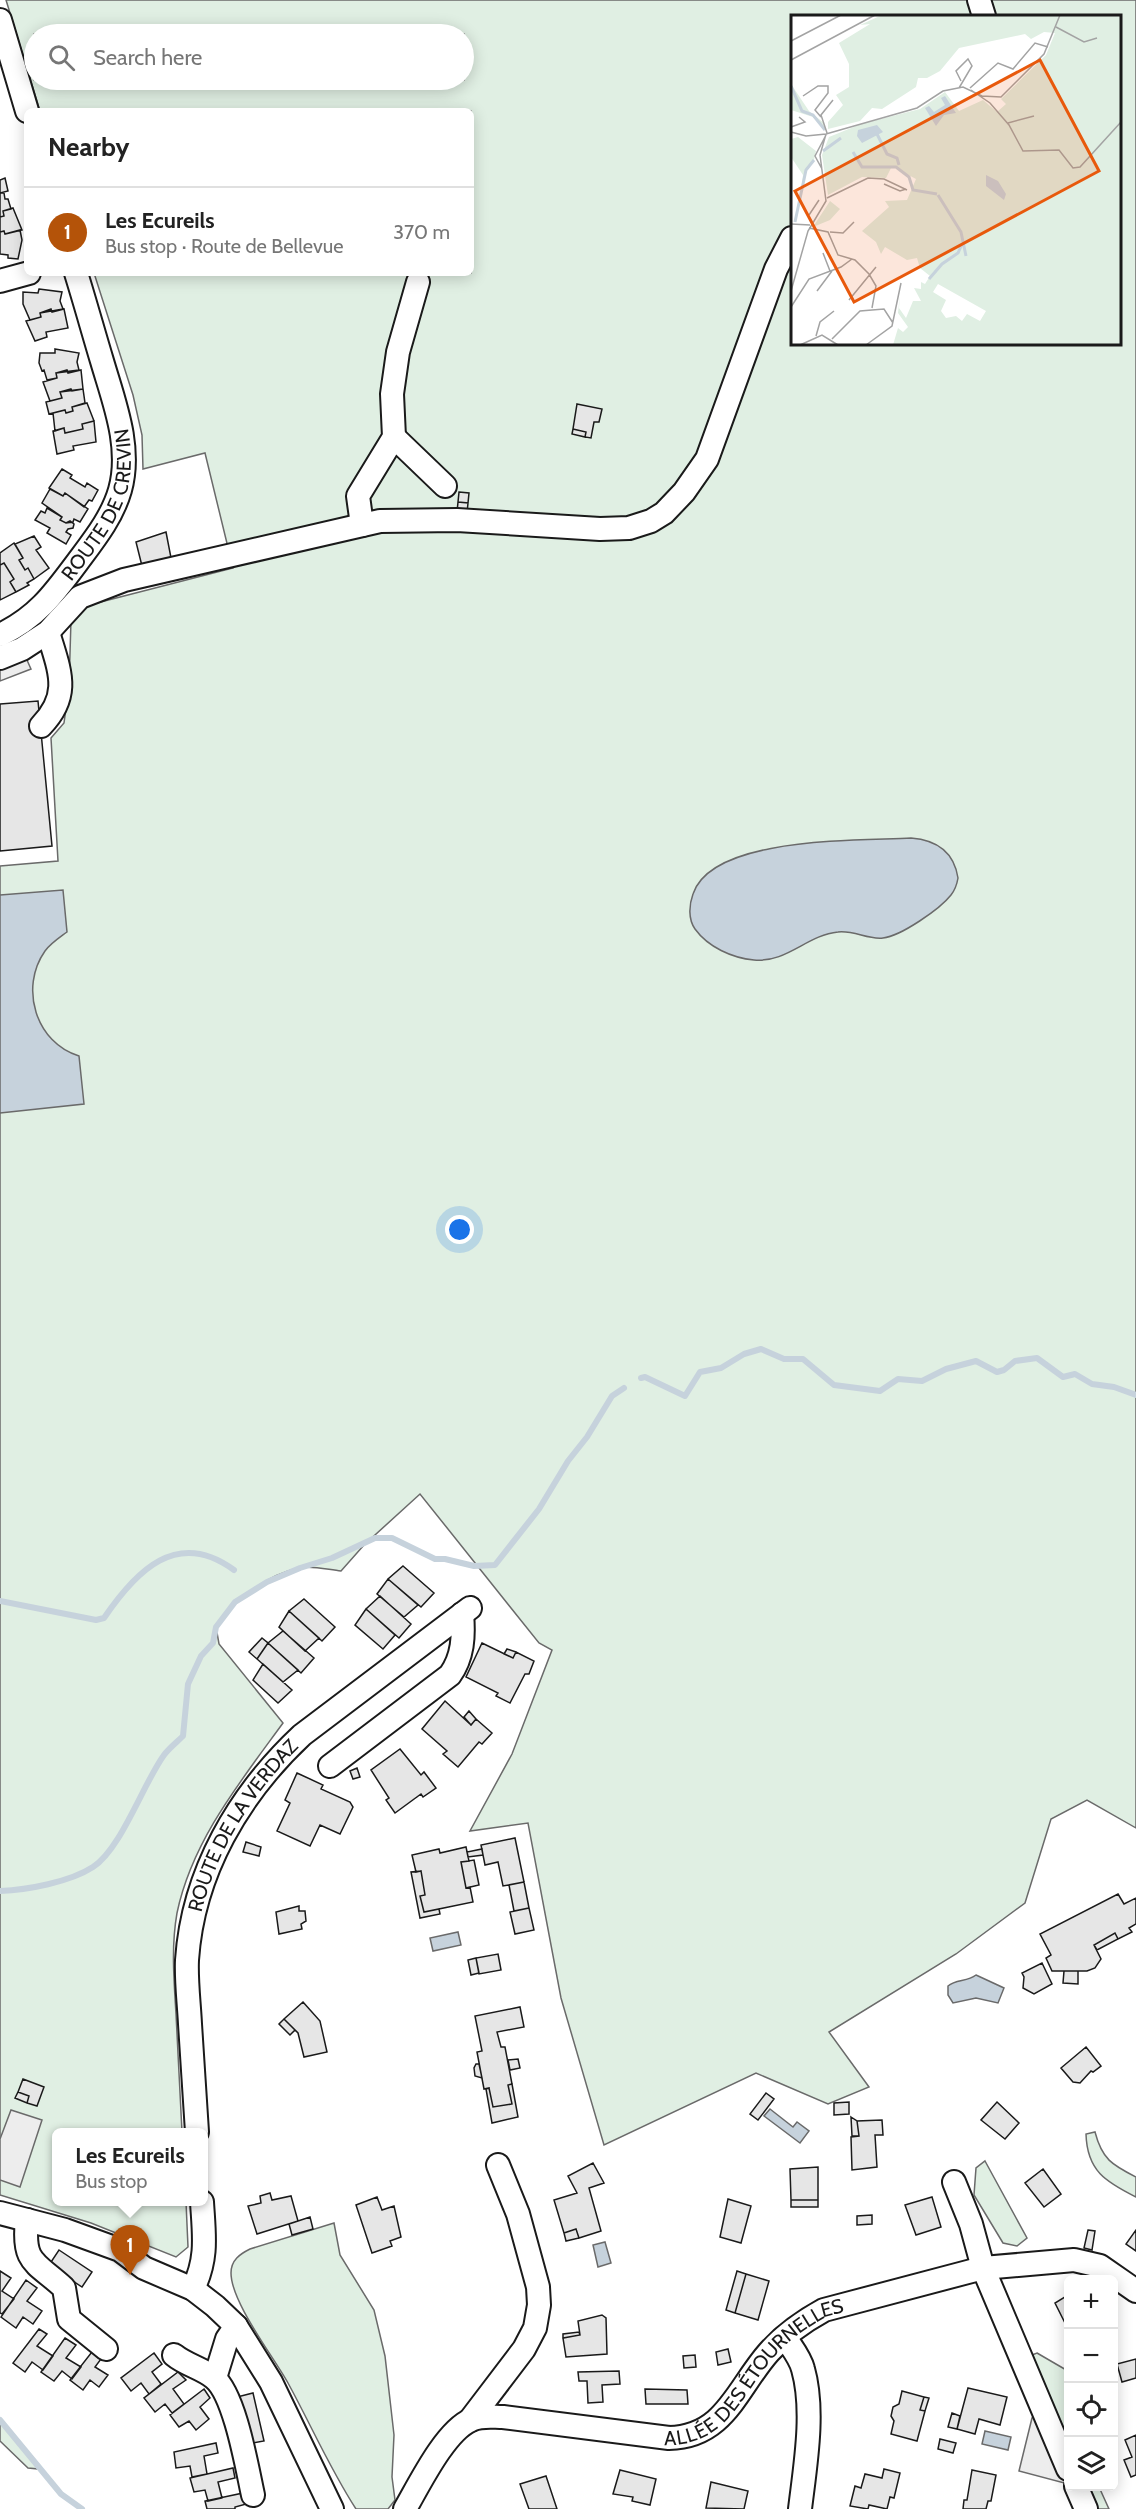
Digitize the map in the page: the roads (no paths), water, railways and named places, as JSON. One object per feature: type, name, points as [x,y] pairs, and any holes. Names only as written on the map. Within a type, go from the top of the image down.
[{"type":"street","points":[[979,0],[984,15]]},
{"type":"street","points":[[0,20],[26,108]]},
{"type":"street","points":[[0,658],[48,632],[80,597],[124,580],[380,521],[457,520],[600,529],[629,528],[664,513],[684,492],[707,459],[776,269],[791,240]]},
{"type":"street","points":[[0,281],[24,274]]},
{"type":"street","name":"ROUTE DE CREVIN","points":[[0,635],[30,619],[46,603],[104,525],[122,483],[124,457],[121,425],[77,276]]},
{"type":"street","points":[[362,525],[358,496],[394,437],[392,394],[398,352],[418,282]]},
{"type":"street","points":[[394,437],[445,486]]},
{"type":"street","points":[[40,726],[52,712],[61,692],[59,667],[48,632]]},
{"type":"street","name":"ROUTE DE LA VERDAZ","points":[[197,2128],[187,1962],[198,1894],[217,1849],[249,1793],[277,1759],[302,1734],[466,1611],[460,1654],[450,1675],[330,1766]]},
{"type":"street","points":[[405,2509],[452,2436],[470,2420],[524,2349],[535,2328],[539,2305],[538,2287],[518,2214],[498,2165]]},
{"type":"street","points":[[954,2182],[971,2224],[983,2268],[1064,2460]]},
{"type":"street","points":[[193,2289],[200,2275],[205,2251],[202,2206]]},
{"type":"street","points":[[0,2213],[65,2230],[120,2250],[144,2268],[193,2289],[215,2306],[236,2326],[271,2382],[332,2509]]},
{"type":"street","points":[[27,2220],[26,2242],[32,2261],[64,2288],[67,2316],[72,2323],[106,2349]]},
{"type":"street","name":"ALLÉE DES ÉTOURNELLES","points":[[470,2420],[487,2416],[503,2417],[669,2438],[696,2434],[714,2425],[770,2351],[805,2321],[824,2310],[983,2268],[1083,2260],[1108,2270],[1136,2291]]},
{"type":"street","points":[[215,2378],[227,2339],[236,2326]]},
{"type":"street","points":[[785,2337],[801,2363],[807,2393],[805,2463],[800,2509]]},
{"type":"street","points":[[174,2355],[187,2365],[215,2378],[224,2393],[238,2426],[253,2495]]},
{"type":"street","points":[[1078,2491],[1086,2509]]},
{"type":"waterway","points":[[641,1378],[645,1377],[685,1396],[700,1372],[721,1368],[744,1354],[761,1349],[784,1359],[803,1359],[834,1385],[880,1391],[898,1379],[922,1381],[946,1369],[976,1361],[997,1372],[1004,1370],[1015,1361],[1037,1358],[1063,1377],[1075,1374],[1092,1384],[1114,1387],[1136,1395]]},
{"type":"waterway","points":[[0,1891],[35,1887],[73,1877],[93,1867],[113,1846],[156,1767],[164,1755],[183,1736],[188,1684],[201,1656],[213,1643],[216,1627],[235,1602],[267,1582],[332,1558],[375,1538],[392,1538],[435,1559],[474,1566],[495,1565],[539,1509],[612,1396],[624,1388]]},
{"type":"waterway","points":[[0,1601],[96,1620],[104,1618],[116,1601],[144,1571],[176,1554],[194,1553],[213,1558],[234,1570]]},
{"type":"waterway","points":[[0,2420],[61,2494],[82,2509]]},
{"type":"place","name":"Les Ecureils","points":[[130,2275]]}]
